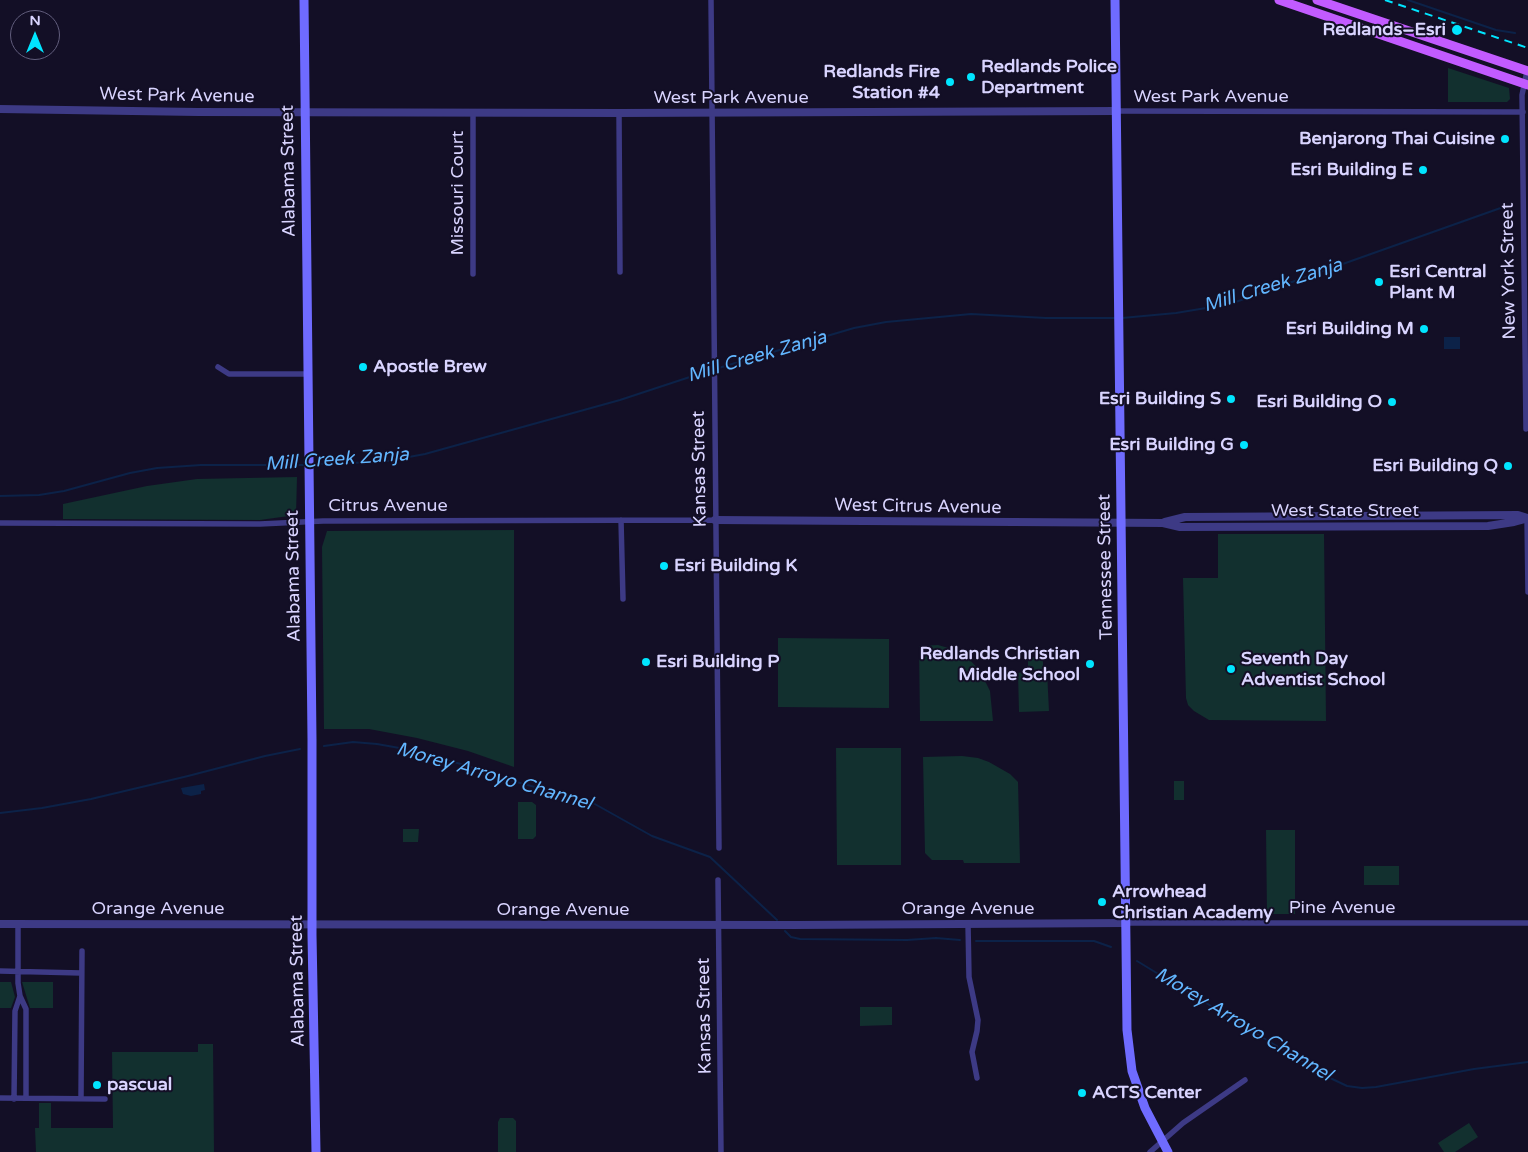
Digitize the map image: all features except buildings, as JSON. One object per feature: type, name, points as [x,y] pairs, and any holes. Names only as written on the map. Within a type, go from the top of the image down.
[{"type":"main road","name":"Alabama Street","points":[[304,0],[312,924],[316,1152]]},
{"type":"main road","name":"Tennessee Street","points":[[1115,0],[1127,1030],[1132,1071],[1145,1108],[1161,1142],[1168,1152]]},
{"type":"main road","points":[[1279,0],[1526,84]]},
{"type":"main road","points":[[1317,0],[1528,71]]},
{"type":"street","name":"Kansas Street","points":[[710,0],[719,848]]},
{"type":"street","name":"New York Street","points":[[1526,429],[1522,95],[1528,71]]},
{"type":"street","name":"West Park Avenue","points":[[0,109],[473,113],[1522,112]]},
{"type":"street","name":"Missouri Court","points":[[473,113],[473,274]]},
{"type":"street","points":[[619,113],[620,272]]},
{"type":"street","points":[[218,367],[229,374],[308,374]]},
{"type":"street","name":"West State Street","points":[[1121,523],[1163,523],[1185,517],[1518,515],[1527,518]]},
{"type":"street","points":[[1527,518],[1528,592]]},
{"type":"street","points":[[621,520],[623,599]]},
{"type":"street","name":"West Citrus Avenue","points":[[715,520],[1121,523]]},
{"type":"street","name":"Citrus Avenue","points":[[0,523],[260,524],[309,521],[715,520]]},
{"type":"street","name":"Kansas Street","points":[[718,880],[722,1152]]},
{"type":"street","name":"Orange Avenue","points":[[0,924],[1126,923]]},
{"type":"street","name":"Pine Avenue","points":[[1126,923],[1528,923]]},
{"type":"street","points":[[18,924],[20,996],[26,1009],[26,1098]]},
{"type":"street","points":[[968,924],[970,977],[978,1020],[972,1052],[977,1078]]},
{"type":"street","points":[[81,1098],[82,951]]},
{"type":"street","points":[[0,972],[82,973]]},
{"type":"street","points":[[14,1098],[15,1011],[20,996]]},
{"type":"street","points":[[1150,1152],[1183,1123],[1245,1080]]},
{"type":"street","points":[[0,1098],[104,1098]]},
{"type":"green space","points":[[1448,68],[1509,88],[1510,99],[1507,102],[1448,102]]},
{"type":"green space","points":[[297,477],[296,515],[260,520],[63,519],[63,504],[147,486],[197,479]]},
{"type":"green space","points":[[514,530],[514,767],[468,751],[417,738],[369,729],[324,729],[322,547],[327,531]]},
{"type":"green space","points":[[1218,534],[1324,534],[1326,721],[1209,720],[1188,705],[1186,698],[1183,578],[1218,578]]},
{"type":"green space","points":[[778,638],[889,639],[889,708],[778,707]]},
{"type":"green space","points":[[938,645],[959,651],[980,671],[990,691],[993,721],[920,721],[919,646]]},
{"type":"green space","points":[[1028,657],[1043,657],[1043,670],[1028,671]]},
{"type":"green space","points":[[1047,671],[1049,711],[1019,712],[1018,673]]},
{"type":"green space","points":[[836,748],[901,748],[901,865],[837,865]]},
{"type":"green space","points":[[962,756],[978,758],[989,762],[1010,774],[1018,782],[1020,863],[964,863],[963,860],[932,860],[925,853],[923,757]]},
{"type":"green space","points":[[1174,781],[1184,781],[1184,800],[1174,800]]},
{"type":"green space","points":[[518,802],[532,802],[536,805],[536,836],[533,839],[518,839]]},
{"type":"green space","points":[[403,829],[419,829],[418,842],[403,842]]},
{"type":"green space","points":[[1266,830],[1295,830],[1295,914],[1267,914]]},
{"type":"green space","points":[[1364,866],[1399,866],[1399,885],[1364,885]]},
{"type":"green space","points":[[0,982],[11,982],[15,997],[11,1008],[0,1008]]},
{"type":"green space","points":[[22,982],[53,982],[53,1008],[30,1008]]},
{"type":"green space","points":[[860,1007],[892,1007],[892,1025],[860,1026]]},
{"type":"green space","points":[[198,1044],[213,1044],[214,1152],[36,1152],[35,1128],[39,1128],[39,1103],[51,1103],[51,1128],[113,1128],[112,1052],[198,1052]]},
{"type":"green space","points":[[500,1118],[513,1118],[516,1121],[516,1152],[498,1152],[498,1122]]},
{"type":"green space","points":[[1469,1123],[1478,1137],[1455,1152],[1444,1152],[1438,1143]]},
{"type":"water","points":[[1444,337],[1460,337],[1460,349],[1444,349]]},
{"type":"water","points":[[204,784],[205,790],[201,791],[201,794],[191,796],[183,794],[181,788]]},
{"type":"waterway","points":[[1408,0],[1496,30],[1515,33]]},
{"type":"waterway","name":"Mill Creek Zanja","points":[[1122,318],[1176,313],[1230,304],[1509,205]]},
{"type":"waterway","name":"Mill Creek Zanja","points":[[312,464],[382,462],[425,454],[620,400],[705,372],[854,328],[886,322],[971,314],[1046,318],[1117,318]]},
{"type":"waterway","name":"Mill Creek Zanja","points":[[0,496],[39,495],[64,491],[130,473],[157,468],[201,465],[307,465]]},
{"type":"waterway","name":"Morey Arroyo Channel","points":[[324,746],[353,742],[405,749],[593,803],[652,836],[710,857],[777,920]]},
{"type":"waterway","name":"Morey Arroyo Channel","points":[[0,813],[91,799],[300,749]]},
{"type":"waterway","name":"Morey Arroyo Channel","points":[[785,931],[791,937],[800,939],[907,940],[936,938],[960,940]]},
{"type":"waterway","name":"Morey Arroyo Channel","points":[[976,941],[1094,941],[1111,947]]},
{"type":"waterway","name":"Morey Arroyo Channel","points":[[1137,961],[1326,1076],[1347,1086],[1376,1087],[1474,1069],[1528,1062]]},
{"type":"railway","points":[[1385,0],[1528,48]]},
{"type":"place","name":"Redlands–Esri","points":[[1457,30]]},
{"type":"place","name":"Redlands Police Department","points":[[971,77]]},
{"type":"place","name":"Redlands Fire Station #4","points":[[950,82]]},
{"type":"place","name":"Benjarong Thai Cuisine","points":[[1505,139]]},
{"type":"place","name":"Esri Building E","points":[[1423,170]]},
{"type":"place","name":"Esri Central Plant M","points":[[1379,282]]},
{"type":"place","name":"Esri Building M","points":[[1424,329]]},
{"type":"place","name":"Apostle Brew","points":[[363,367]]},
{"type":"place","name":"Esri Building S","points":[[1231,399]]},
{"type":"place","name":"Esri Building O","points":[[1392,402]]},
{"type":"place","name":"Esri Building G","points":[[1244,445]]},
{"type":"place","name":"Esri Building Q","points":[[1508,466]]},
{"type":"place","name":"Esri Building K","points":[[664,566]]},
{"type":"place","name":"Esri Building P","points":[[646,662]]},
{"type":"place","name":"Redlands Christian Middle School","points":[[1090,664]]},
{"type":"place","name":"Seventh Day Adventist School","points":[[1231,669]]},
{"type":"place","name":"Arrowhead Christian Academy","points":[[1102,902]]},
{"type":"place","name":"pascual","points":[[97,1085]]},
{"type":"place","name":"ACTS Center","points":[[1082,1093]]}]
